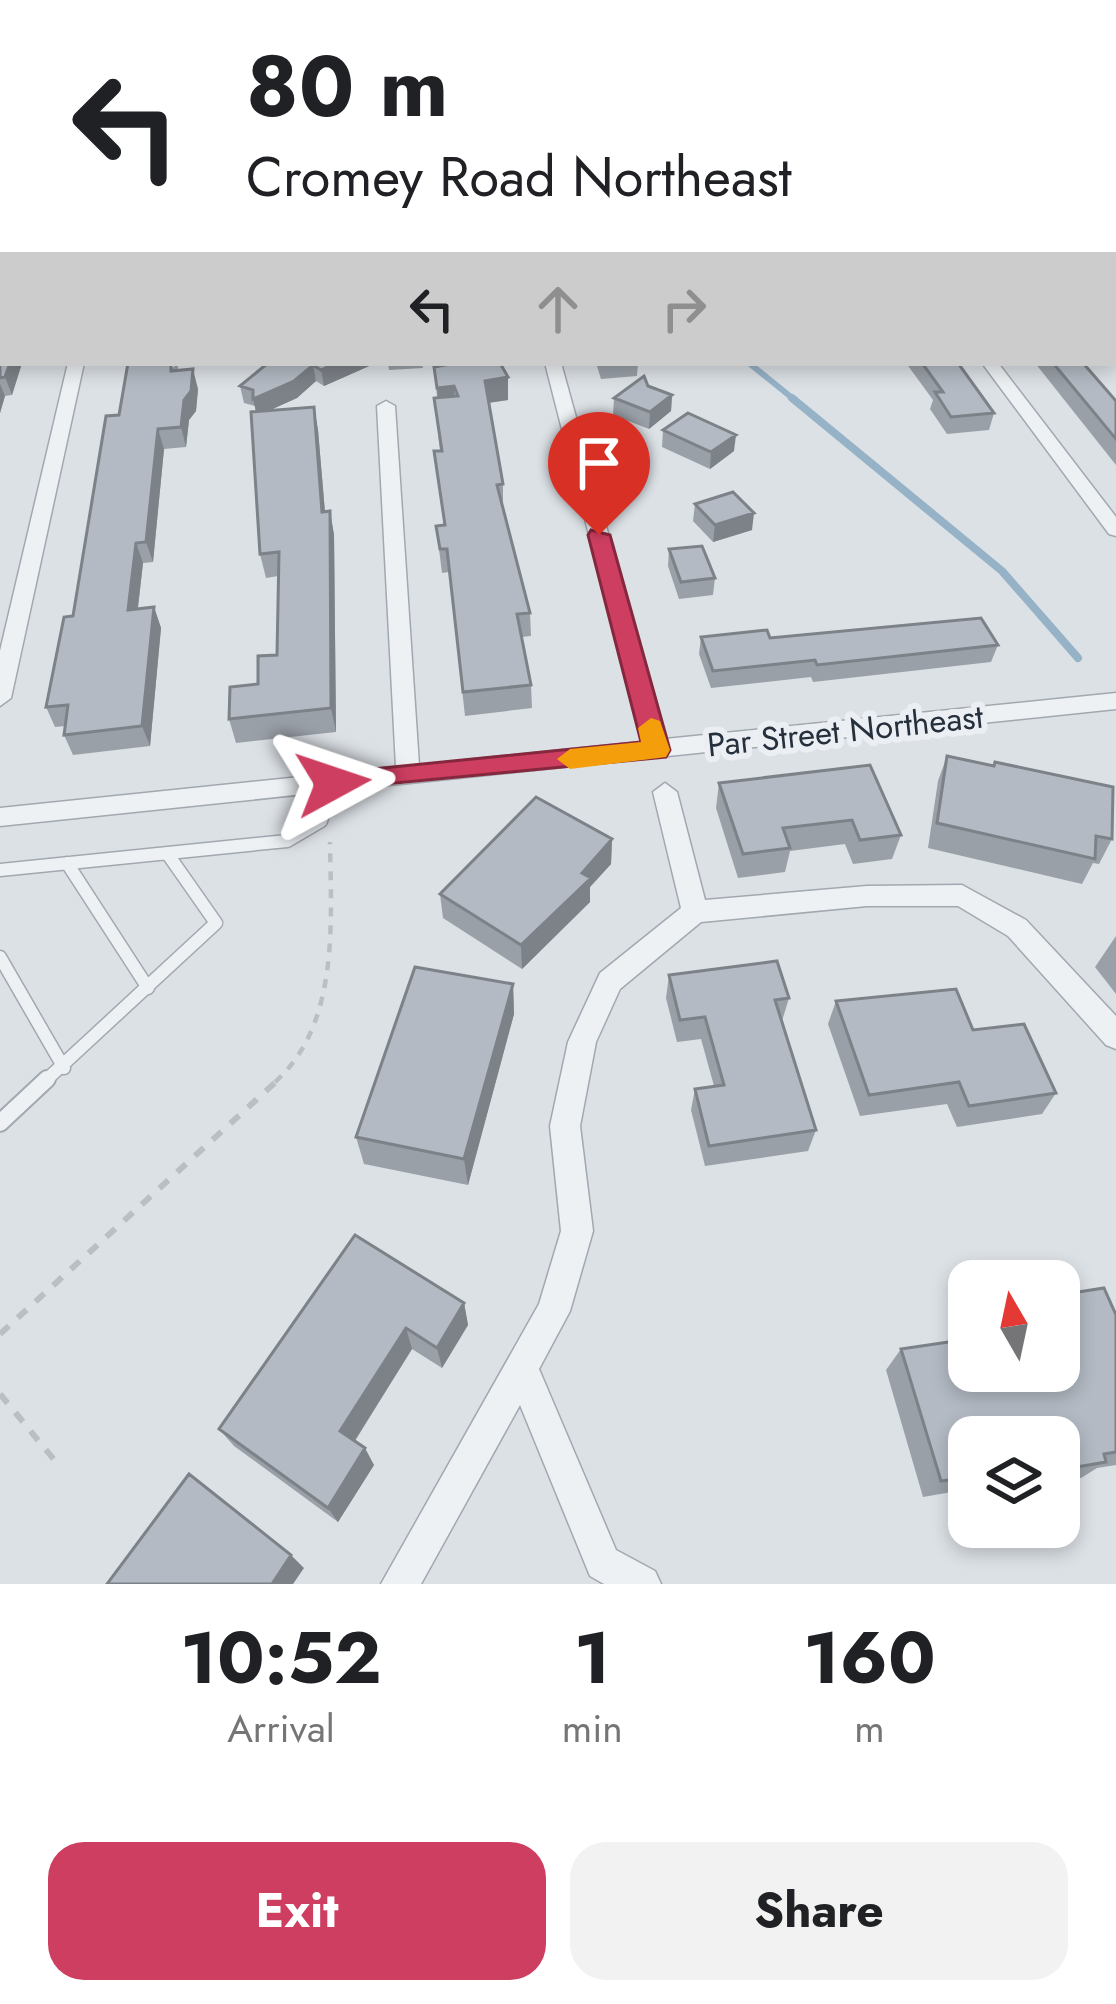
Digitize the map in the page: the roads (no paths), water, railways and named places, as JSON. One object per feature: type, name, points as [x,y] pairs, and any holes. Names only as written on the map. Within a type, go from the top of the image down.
[{"type":"street","points":[[0,698],[75,366]]},
{"type":"street","points":[[554,366],[656,750]]},
{"type":"street","points":[[992,366],[1116,530]]},
{"type":"street","points":[[386,406],[409,776]]},
{"type":"street","name":"Par Street Northeast","points":[[1,817],[1116,701]]},
{"type":"street","points":[[665,792],[695,912]]},
{"type":"street","points":[[400,1584],[553,1311],[577,1231],[565,1126],[582,1042],[610,981],[695,912],[867,896],[962,895],[1017,928],[1116,1036]]},
{"type":"street","points":[[522,1369],[603,1563],[642,1584]]},
{"type":"lane","points":[[0,870],[287,841],[319,828],[331,812],[333,783]]},
{"type":"lane","points":[[0,827],[1,817]]},
{"type":"lane","points":[[0,1123],[217,923],[167,853]]},
{"type":"lane","points":[[67,863],[148,988]]},
{"type":"lane","points":[[0,957],[64,1068]]},
{"type":"waterway","points":[[753,366],[796,401]]},
{"type":"waterway","points":[[792,398],[1002,571],[1078,658]]}]
